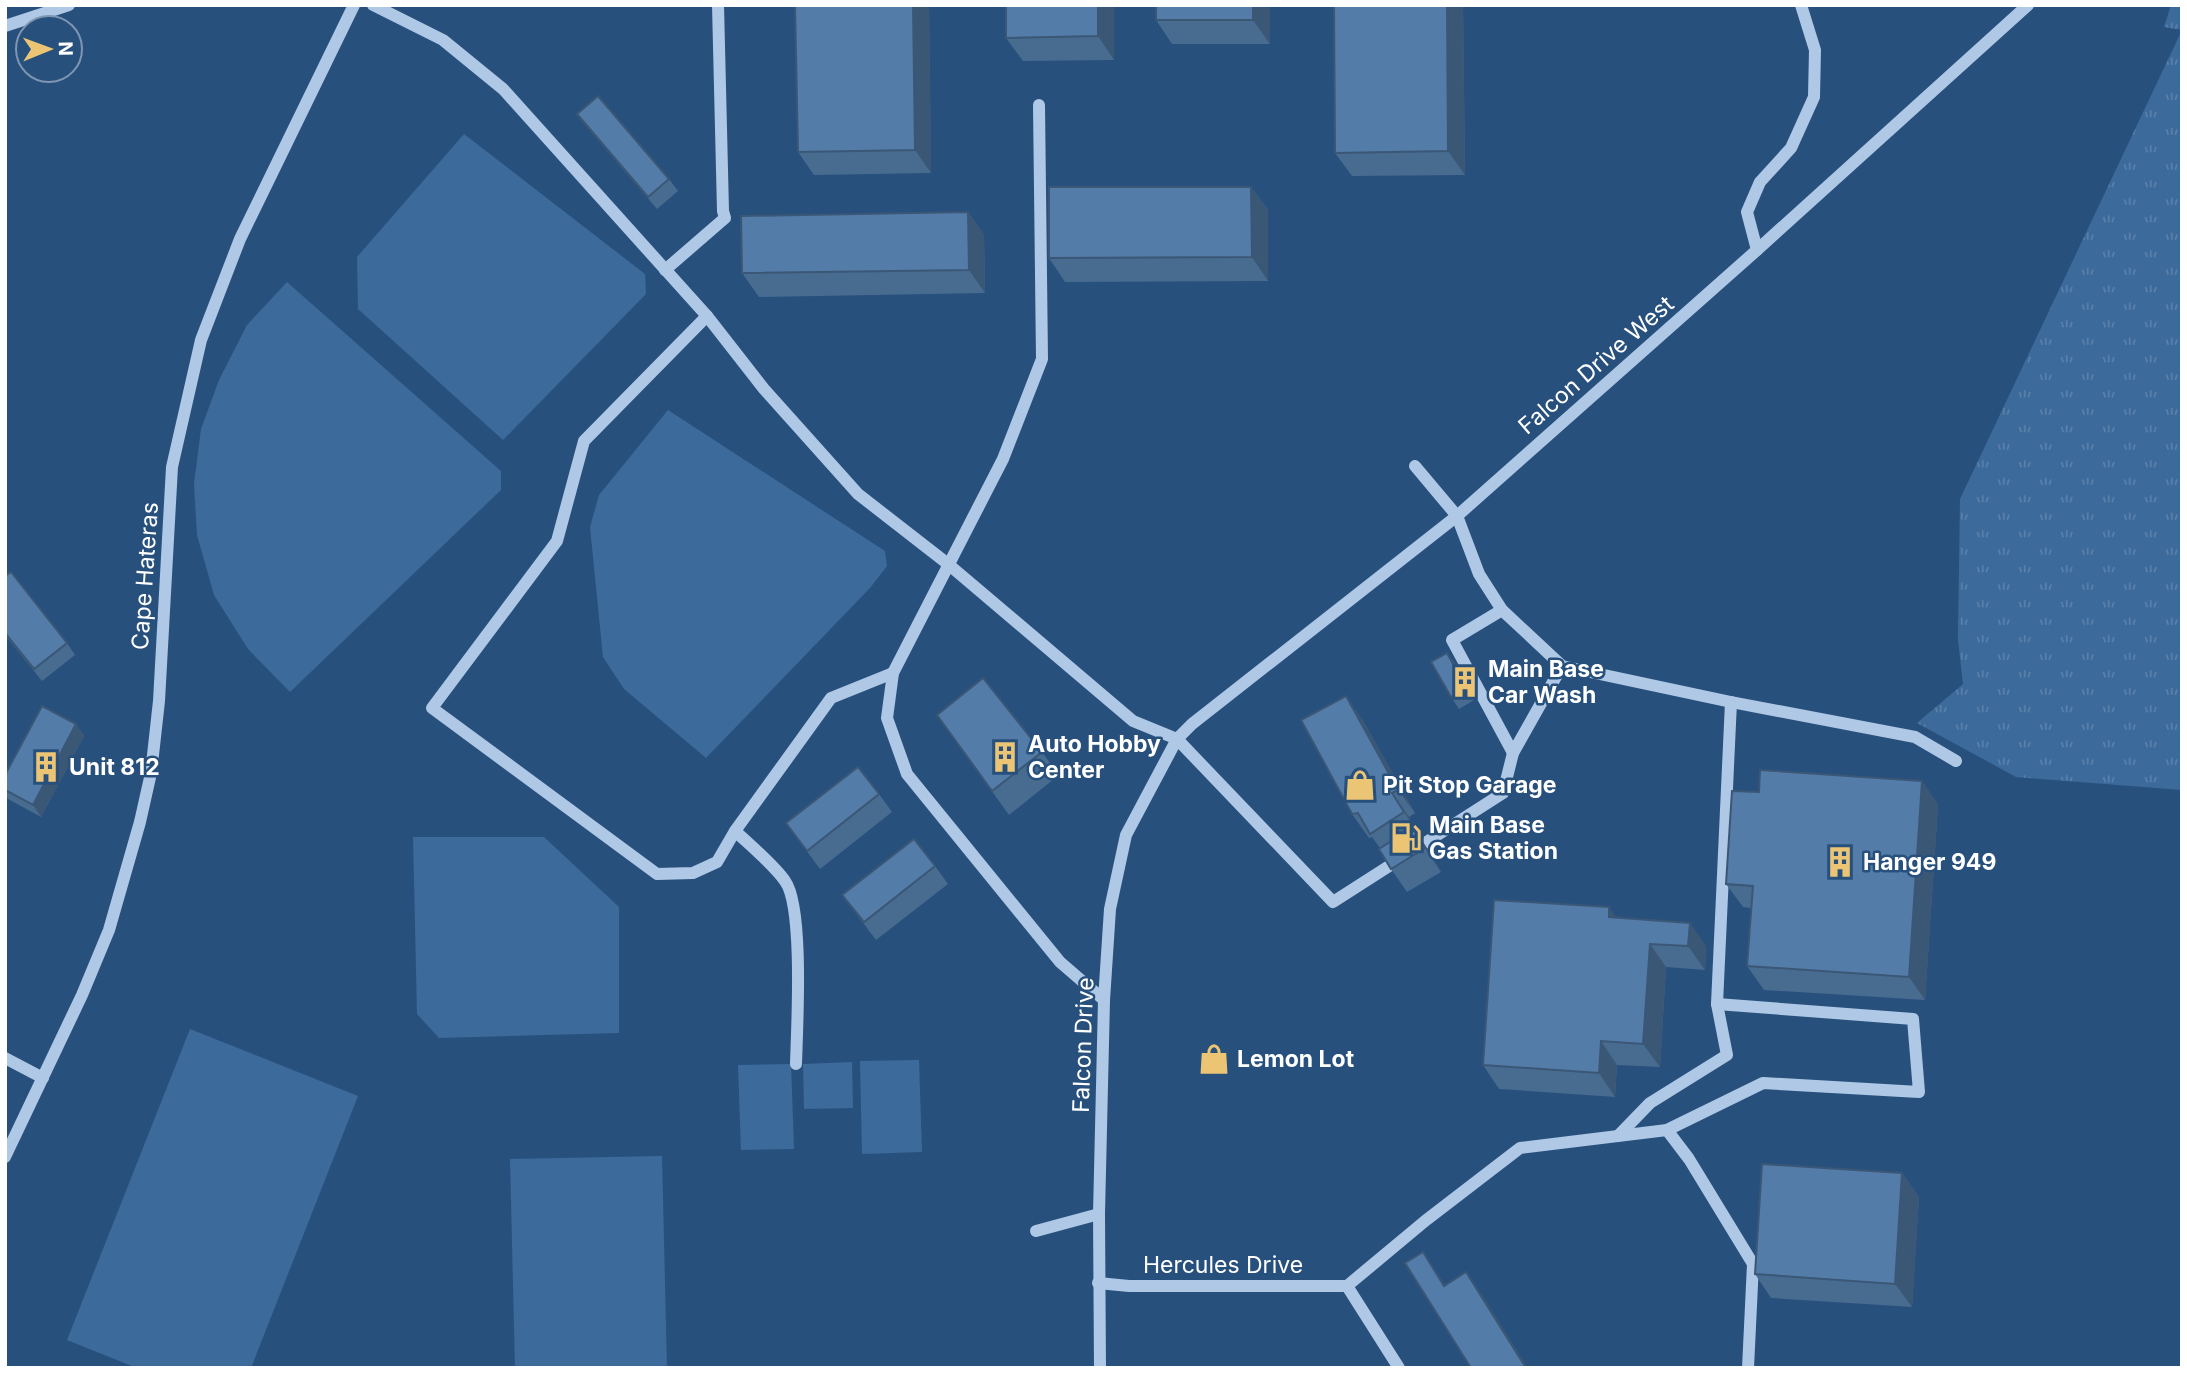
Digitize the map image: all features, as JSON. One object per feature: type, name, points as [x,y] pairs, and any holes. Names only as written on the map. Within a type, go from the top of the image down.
[{"type":"street","points":[[5,26],[69,5]]},
{"type":"street","name":"Cape Hateras","points":[[5,1157],[109,930],[151,773],[159,701],[173,467],[201,340],[240,239],[354,5]]},
{"type":"street","points":[[373,5],[443,40],[503,89],[707,316],[764,389],[858,494],[948,564],[1133,720],[1177,739],[1333,902],[1503,793],[1513,753],[1562,666]]},
{"type":"street","points":[[665,270],[725,218],[718,5]]},
{"type":"street","points":[[1757,250],[1747,212],[1760,182],[1791,148],[1814,97],[1815,50],[1801,5]]},
{"type":"street","name":"Falcon Drive West","points":[[1177,739],[1192,724],[1457,516],[2028,5]]},
{"type":"street","points":[[1039,105],[1042,359],[1003,459],[893,673],[887,718],[907,774],[1060,962],[1104,1000]]},
{"type":"street","points":[[707,316],[584,441],[557,541],[432,708],[657,874],[693,873],[717,862],[735,831],[831,698],[893,673]]},
{"type":"street","points":[[1415,466],[1457,516],[1479,574],[1502,610],[1562,666],[1915,737],[1956,761]]},
{"type":"street","points":[[1502,610],[1452,640],[1513,753]]},
{"type":"street","points":[[1619,1136],[1650,1103],[1727,1055],[1717,1004],[1731,702]]},
{"type":"street","name":"Falcon Drive","points":[[1100,1368],[1098,1214],[1104,1000],[1110,909],[1126,835],[1177,739]]},
{"type":"street","points":[[735,831],[786,882],[795,909],[796,1064]]},
{"type":"street","points":[[1399,1368],[1347,1286],[1425,1221],[1520,1148],[1667,1130],[1763,1083],[1919,1092],[1913,1019],[1717,1004]]},
{"type":"street","points":[[5,1058],[43,1078]]},
{"type":"street","points":[[1667,1130],[1689,1159],[1753,1264],[1748,1368]]},
{"type":"street","points":[[1036,1231],[1098,1214]]},
{"type":"street","name":"Hercules Drive","points":[[1098,1283],[1129,1286],[1347,1286]]},
{"type":"green space","points":[[2171,5],[2182,5],[2182,30],[2164,27]]},
{"type":"green space","points":[[2182,30],[2182,790],[2016,777],[1917,723],[1963,684],[1958,640],[1960,499]]},
{"type":"green space","points":[[464,134],[645,274],[646,294],[503,440],[358,309],[357,257]]},
{"type":"green space","points":[[287,282],[501,471],[501,490],[290,692],[248,649],[214,595],[197,535],[194,484],[201,429],[219,380],[247,325]]},
{"type":"green space","points":[[668,410],[885,551],[887,566],[870,588],[706,758],[624,689],[603,657],[590,527],[599,495]]},
{"type":"green space","points":[[413,837],[544,837],[619,907],[619,1033],[439,1038],[417,1014]]},
{"type":"green space","points":[[190,1029],[358,1096],[251,1368],[137,1368],[67,1340]]},
{"type":"green space","points":[[919,1060],[922,1152],[862,1154],[860,1061]]},
{"type":"green space","points":[[852,1062],[853,1108],[804,1109],[803,1064]]},
{"type":"green space","points":[[791,1064],[794,1149],[741,1150],[738,1065]]},
{"type":"green space","points":[[662,1156],[667,1368],[515,1368],[510,1159]]},
{"type":"building","points":[[795,5],[913,5],[915,150],[798,152]]},
{"type":"building","points":[[1006,5],[1098,5],[1098,36],[1006,38]]},
{"type":"building","points":[[1156,5],[1253,5],[1253,20],[1156,20]]},
{"type":"building","points":[[1334,5],[1447,5],[1448,151],[1335,153]]},
{"type":"building","points":[[598,96],[669,179],[648,197],[577,114]]},
{"type":"building","points":[[1049,187],[1251,187],[1252,257],[1049,258]]},
{"type":"building","points":[[968,212],[969,270],[742,273],[741,216]]},
{"type":"building","points":[[11,572],[67,643],[34,669],[5,633],[5,576]]},
{"type":"building","points":[[1447,653],[1466,688],[1451,697],[1431,662]]},
{"type":"building","name":"Auto Hobby Center","points":[[983,678],[1042,752],[992,791],[937,715]]},
{"type":"building","points":[[1346,696],[1398,790],[1392,793],[1404,812],[1370,834],[1358,813],[1352,814],[1301,720]]},
{"type":"building","name":"Unit 812","points":[[42,706],[76,724],[33,805],[5,790],[5,775]]},
{"type":"building","points":[[858,767],[879,794],[807,851],[786,823]]},
{"type":"building","name":"Hanger 949","points":[[1760,770],[1922,781],[1909,977],[1747,966],[1753,886],[1726,884],[1732,791],[1759,792]]},
{"type":"building","points":[[1413,827],[1425,848],[1391,869],[1379,849]]},
{"type":"building","points":[[914,839],[935,866],[864,922],[842,895]]},
{"type":"building","points":[[1494,900],[1609,907],[1609,917],[1690,923],[1688,946],[1650,944],[1643,1044],[1601,1041],[1599,1073],[1483,1065]]},
{"type":"building","points":[[1762,1164],[1902,1173],[1895,1284],[1755,1274]]},
{"type":"building","points":[[1423,1252],[1444,1286],[1466,1272],[1526,1368],[1471,1368],[1405,1263]]},
{"type":"place","name":"Main Base Car Wash","points":[[1465,682]]},
{"type":"place","name":"Auto Hobby Center","points":[[1005,757]]},
{"type":"place","name":"Unit 812","points":[[46,767]]},
{"type":"place","name":"Pit Stop Garage","points":[[1360,785]]},
{"type":"place","name":"Main Base Gas Station","points":[[1406,838]]},
{"type":"place","name":"Hanger 949","points":[[1840,862]]},
{"type":"place","name":"Lemon Lot","points":[[1214,1059]]}]
